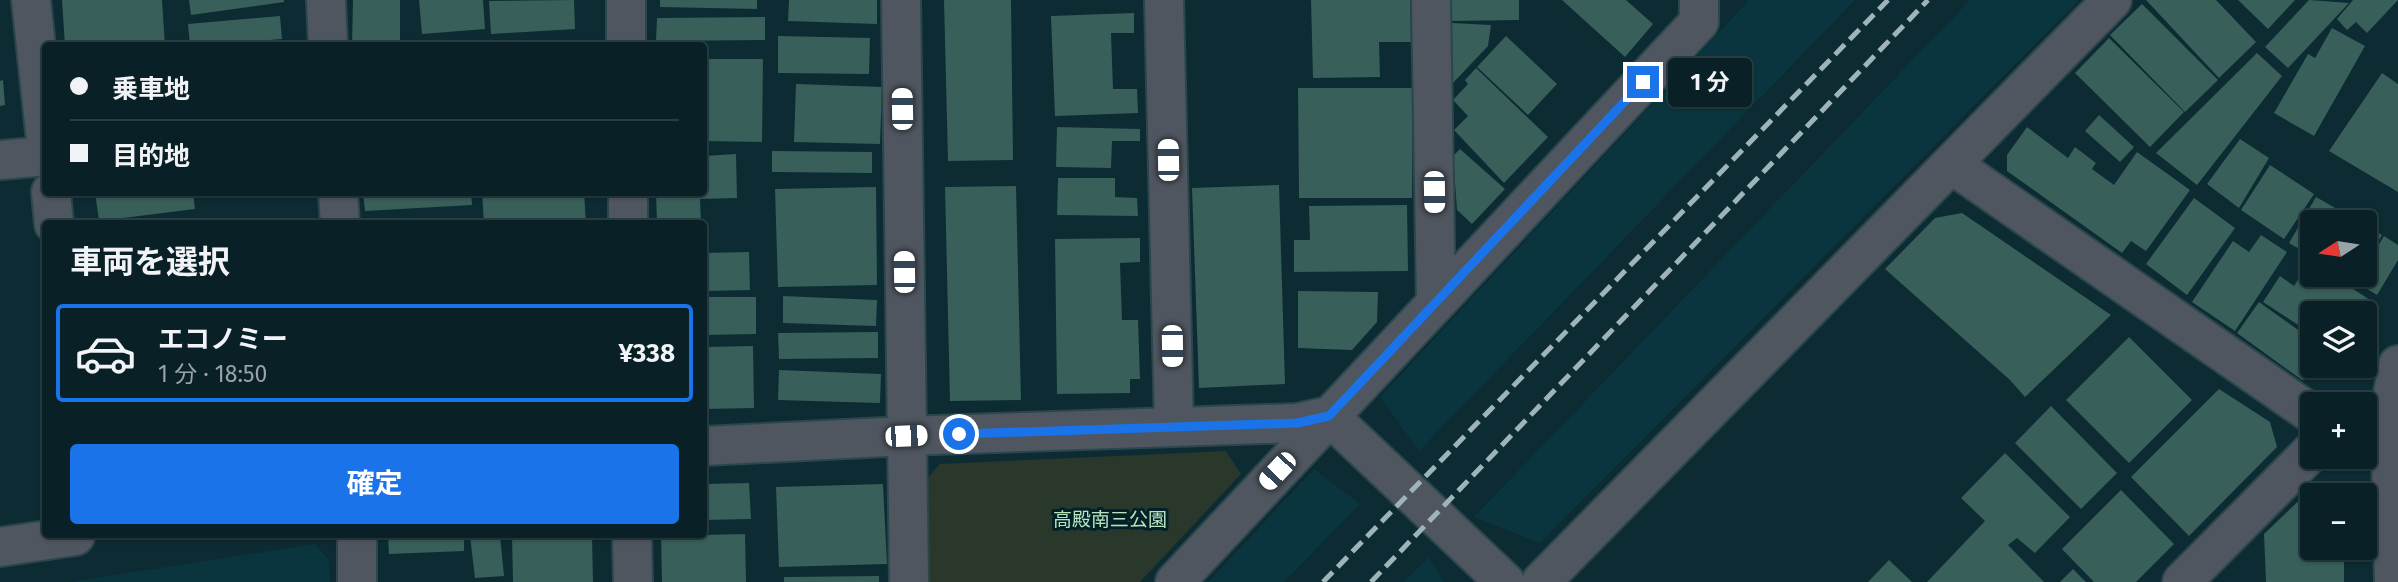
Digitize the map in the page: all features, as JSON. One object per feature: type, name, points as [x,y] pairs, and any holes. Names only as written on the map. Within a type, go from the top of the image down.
[{"type":"street","points":[[31,0],[42,103]]},
{"type":"street","points":[[326,0],[328,42]]},
{"type":"street","points":[[626,0],[626,42]]},
{"type":"street","points":[[901,0],[909,582]]},
{"type":"street","points":[[1164,0],[1174,426]]},
{"type":"street","points":[[1431,0],[1436,303]]},
{"type":"street","points":[[1175,582],[1699,22],[1699,0]]},
{"type":"street","points":[[1541,582],[2112,0]]},
{"type":"street","points":[[0,160],[42,156]]},
{"type":"street","points":[[1951,164],[2300,406]]},
{"type":"street","points":[[51,196],[54,220]]},
{"type":"street","points":[[338,196],[340,220]]},
{"type":"street","points":[[628,196],[628,220]]},
{"type":"street","points":[[2394,582],[2377,428],[2398,365]]},
{"type":"street","points":[[707,446],[906,436],[1297,423],[1329,416]]},
{"type":"street","points":[[1329,416],[1505,582]]},
{"type":"street","points":[[2182,582],[2300,463]]},
{"type":"street","points":[[0,547],[61,538]]},
{"type":"street","points":[[356,538],[357,582]]},
{"type":"street","points":[[632,538],[633,582]]},
{"type":"shaded area","points":[[1749,0],[1855,0],[1419,451],[1380,397]]},
{"type":"shaded area","points":[[1970,0],[2079,0],[1540,543],[1474,517]]},
{"type":"shaded area","points":[[1314,469],[1360,504],[1284,582],[1208,582]]},
{"type":"shaded area","points":[[315,544],[329,560],[330,582],[69,582]]},
{"type":"shaded area","points":[[1429,557],[1444,582],[1404,582]]},
{"type":"green space","name":"高殿南三公園","points":[[1226,451],[1241,474],[1140,582],[927,582],[924,482],[940,464]]},
{"type":"building","points":[[62,0],[162,0],[165,42],[65,42]]},
{"type":"building","points":[[189,0],[284,0],[284,2],[191,15]]},
{"type":"building","points":[[353,0],[400,0],[400,42],[352,42]]},
{"type":"building","points":[[419,0],[483,0],[485,29],[422,34]]},
{"type":"building","points":[[574,0],[575,29],[491,34],[489,1]]},
{"type":"building","points":[[660,0],[757,0],[757,9],[660,7]]},
{"type":"building","points":[[789,0],[877,0],[877,24],[788,21]]},
{"type":"building","points":[[944,0],[1011,0],[1013,160],[948,161]]},
{"type":"building","points":[[1311,0],[1410,0],[1411,42],[1379,42],[1380,77],[1313,78]]},
{"type":"building","points":[[1452,0],[1519,0],[1519,20],[1452,21]]},
{"type":"building","points":[[1562,0],[1626,0],[1653,24],[1625,57]]},
{"type":"building","points":[[2146,0],[2216,0],[2256,42],[2219,78]]},
{"type":"building","points":[[2238,0],[2295,0],[2268,29]]},
{"type":"building","points":[[2309,0],[2349,3],[2288,68],[2265,47]]},
{"type":"building","points":[[2353,0],[2398,0],[2367,33],[2356,22],[2347,30],[2337,19]]},
{"type":"building","points":[[2142,4],[2218,80],[2185,112],[2110,35]]},
{"type":"building","points":[[1134,13],[1134,33],[1111,33],[1113,89],[1137,89],[1138,113],[1055,116],[1051,16]]},
{"type":"building","points":[[280,16],[282,39],[190,42],[188,24]]},
{"type":"building","points":[[765,17],[765,40],[656,41],[657,18]]},
{"type":"building","points":[[1452,23],[1491,25],[1488,46],[1452,84]]},
{"type":"building","points":[[2332,28],[2365,46],[2314,136],[2274,113],[2308,54],[2315,58]]},
{"type":"building","points":[[778,36],[870,38],[869,74],[778,73]]},
{"type":"building","points":[[1506,36],[1557,84],[1528,115],[1477,67]]},
{"type":"building","points":[[2109,38],[2184,112],[2150,147],[2075,73]]},
{"type":"building","points":[[2257,53],[2282,76],[2197,185],[2156,153]]},
{"type":"building","points":[[707,59],[763,59],[762,142],[707,141]]},
{"type":"building","points":[[1476,68],[1548,137],[1504,183],[1454,130],[1468,116],[1453,100],[1468,84],[1465,80]]},
{"type":"building","points":[[2382,73],[2398,84],[2398,192],[2329,151]]},
{"type":"building","points":[[3,80],[5,105],[0,106],[0,81]]},
{"type":"building","points":[[796,84],[882,87],[880,144],[794,142]]},
{"type":"building","points":[[1298,88],[1413,88],[1412,198],[1299,198]]},
{"type":"building","points":[[2099,115],[2134,147],[2120,162],[2085,131]]},
{"type":"building","points":[[1057,127],[1140,129],[1140,141],[1112,141],[1111,168],[1056,167]]},
{"type":"building","points":[[2027,127],[2068,158],[2075,147],[2096,163],[2092,169],[2114,185],[2137,152],[2190,190],[2146,251],[2131,241],[2122,253],[2007,171],[2007,155]]},
{"type":"building","points":[[2240,139],[2269,158],[2239,208],[2207,184]]},
{"type":"building","points":[[1460,149],[1505,189],[1472,224],[1457,210],[1453,156]]},
{"type":"building","points":[[772,151],[872,152],[872,173],[772,172]]},
{"type":"building","points":[[736,154],[737,198],[700,199],[701,220],[657,220],[656,196],[707,196],[707,156]]},
{"type":"building","points":[[2270,165],[2314,194],[2303,210],[2300,210],[2300,215],[2284,239],[2241,210]]},
{"type":"building","points":[[1058,178],[1115,178],[1115,197],[1137,198],[1138,216],[1057,215]]},
{"type":"building","points":[[1279,185],[1285,384],[1199,388],[1192,188]]},
{"type":"building","points":[[1016,186],[1021,400],[950,401],[945,187]]},
{"type":"building","points":[[876,187],[877,285],[778,287],[775,189]]},
{"type":"building","points":[[96,196],[193,196],[195,209],[99,220]]},
{"type":"building","points":[[363,196],[471,196],[472,205],[365,211]]},
{"type":"building","points":[[482,196],[584,196],[586,220],[484,220]]},
{"type":"building","points":[[2316,197],[2337,209],[2336,210],[2308,210]]},
{"type":"building","points":[[2194,198],[2235,228],[2187,295],[2146,264]]},
{"type":"building","points":[[1407,205],[1408,271],[1294,272],[1294,240],[1310,240],[1309,206]]},
{"type":"building","points":[[1962,213],[2111,315],[2025,397],[2010,380],[1885,269],[1935,218]]},
{"type":"building","points":[[2300,224],[2300,249],[2289,243]]},
{"type":"building","points":[[2261,235],[2287,252],[2235,331],[2192,302],[2233,241],[2249,252]]},
{"type":"building","points":[[2384,236],[2398,245],[2398,260],[2377,295],[2364,287],[2377,287],[2377,248]]},
{"type":"building","points":[[1140,238],[1140,262],[1120,263],[1122,320],[1138,320],[1140,379],[1130,379],[1130,393],[1057,394],[1055,239]]},
{"type":"building","points":[[749,252],[750,290],[707,291],[707,253]]},
{"type":"building","points":[[2280,276],[2294,286],[2300,277],[2300,287],[2350,287],[2371,301],[2300,301],[2300,326],[2263,302]]},
{"type":"building","points":[[1298,291],[1378,292],[1377,322],[1352,350],[1298,348]]},
{"type":"building","points":[[783,296],[877,300],[876,326],[783,323]]},
{"type":"building","points":[[707,297],[756,297],[756,334],[707,335]]},
{"type":"building","points":[[2259,302],[2300,331],[2300,378],[2311,378],[2302,380],[2237,333]]},
{"type":"building","points":[[878,332],[878,358],[779,359],[778,333]]},
{"type":"building","points":[[2129,337],[2192,400],[2129,463],[2066,400]]},
{"type":"building","points":[[753,346],[754,408],[707,409],[707,347]]},
{"type":"building","points":[[779,370],[881,374],[880,403],[778,400]]},
{"type":"building","points":[[2219,389],[2270,422],[2277,447],[2189,536],[2131,477]]},
{"type":"building","points":[[2051,406],[2117,473],[2081,509],[2015,443]]},
{"type":"building","points":[[2005,453],[2070,517],[2035,553],[2017,538],[2008,545],[2044,582],[1927,582],[1985,521],[1961,498]]},
{"type":"building","points":[[749,483],[751,519],[707,520],[707,484]]},
{"type":"building","points":[[883,484],[887,564],[779,567],[776,487]]},
{"type":"building","points":[[2121,490],[2174,544],[2136,582],[2094,582],[2062,549]]},
{"type":"building","points":[[2300,500],[2300,560],[2344,560],[2344,582],[2266,582],[2264,534]]},
{"type":"building","points":[[745,534],[746,582],[662,582],[661,538],[707,538],[707,535]]},
{"type":"building","points":[[388,538],[464,538],[464,551],[389,554]]},
{"type":"building","points":[[470,538],[500,538],[504,576],[475,578]]},
{"type":"building","points":[[512,538],[592,538],[593,582],[513,582]]},
{"type":"building","points":[[1889,560],[1912,582],[1868,582]]},
{"type":"building","points":[[2073,569],[2086,582],[2060,582]]},
{"type":"building","points":[[879,576],[879,582],[784,582],[784,577]]},
{"type":"railway","points":[[1323,582],[1888,0]]},
{"type":"railway","points":[[1371,582],[1928,0]]},
{"type":"route","points":[[959,434],[1297,423],[1329,416],[1643,82]]}]
